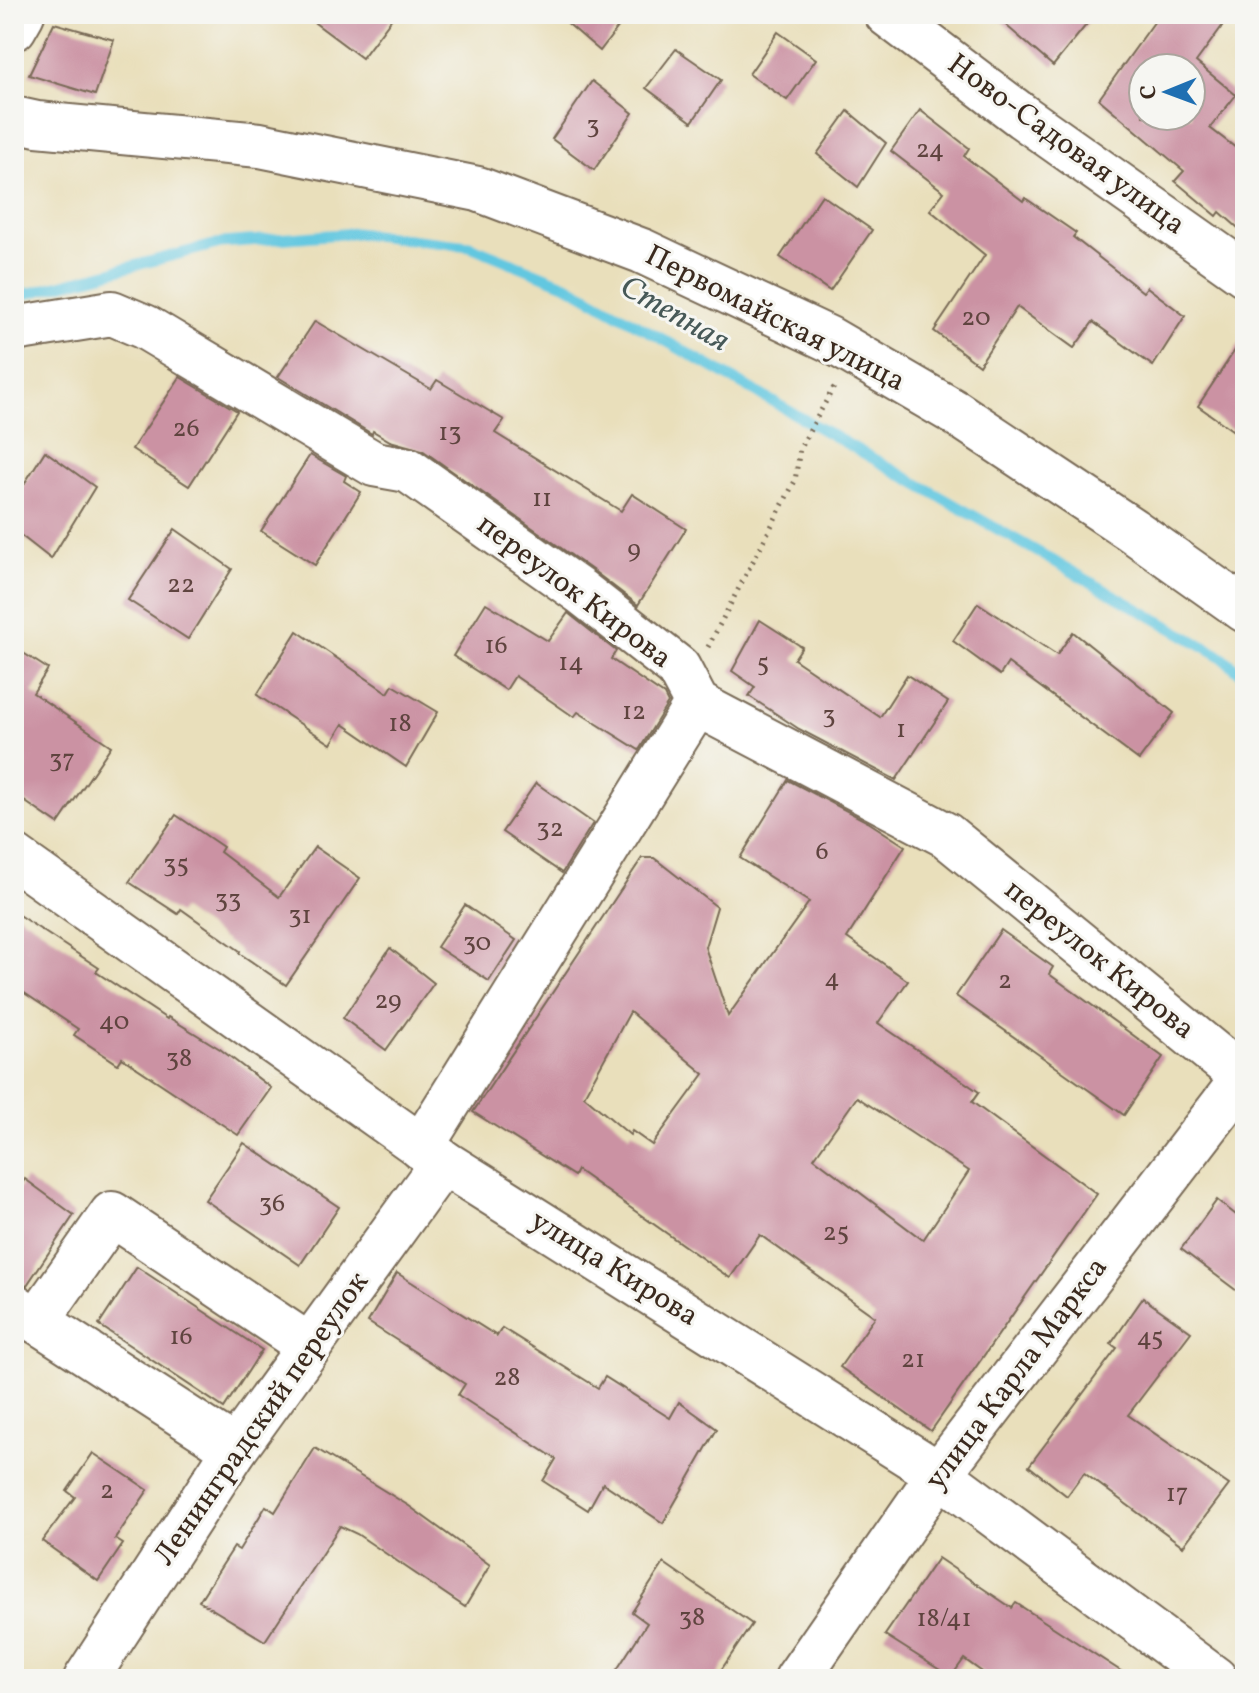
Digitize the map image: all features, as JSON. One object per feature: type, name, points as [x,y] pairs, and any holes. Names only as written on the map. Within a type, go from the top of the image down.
[{"type":"street","points":[[14,28],[22,14]]},
{"type":"street","name":"Ново-Садовая улица","points":[[887,14],[1023,117],[1245,274]]},
{"type":"street","name":"Первомайская улица","points":[[14,119],[37,124],[260,145],[478,189],[642,251],[829,339],[956,413],[1132,530],[1245,610]]},
{"type":"street","name":"переулок Кирова","points":[[14,329],[112,313],[145,327],[374,464],[408,470],[581,592],[678,668],[692,695],[946,835],[1244,1077]]},
{"type":"street","name":"Ленинградский переулок","points":[[86,1679],[235,1449],[309,1346],[432,1154],[692,695]]},
{"type":"street","name":"улица Кирова","points":[[14,857],[432,1154],[939,1474],[1215,1679]]},
{"type":"street","name":"улица Карла Маркса","points":[[797,1679],[939,1474],[1244,1077]]},
{"type":"street","points":[[235,1449],[26,1314],[112,1214],[309,1346]]},
{"type":"path","points":[[692,695],[795,481],[800,448],[829,400]]},
{"type":"building","points":[[303,14],[395,14],[362,58]]},
{"type":"building","points":[[557,14],[628,14],[600,51]]},
{"type":"building","points":[[993,14],[1095,14],[1053,66]]},
{"type":"building","points":[[1160,14],[1231,14],[1203,52],[1133,52]]},
{"type":"building","points":[[54,23],[114,40],[95,95],[29,75]]},
{"type":"building","points":[[778,32],[816,59],[787,100],[749,74]]},
{"type":"building","points":[[676,49],[721,80],[692,122],[646,88]]},
{"type":"building","points":[[1127,60],[1127,123],[1099,99]]},
{"type":"building","points":[[1207,71],[1236,95],[1210,128],[1245,155],[1245,234],[1220,212],[1217,216],[1175,181],[1184,171],[1138,132],[1207,132]]},
{"type":"building","points":[[592,81],[633,113],[594,170],[552,139]]},
{"type":"building","points":[[920,110],[969,148],[964,156],[1023,201],[1025,198],[1076,233],[1073,237],[1143,292],[1147,287],[1185,316],[1153,366],[1093,322],[1074,348],[1017,307],[979,365],[934,331],[985,255],[930,210],[944,192],[891,151]]},
{"type":"building","points":[[848,111],[886,143],[858,187],[817,154]]},
{"type":"building","points":[[822,195],[872,230],[830,291],[780,257]]},
{"type":"building","points":[[315,321],[431,389],[437,380],[504,420],[495,433],[621,511],[632,494],[686,529],[638,605],[422,450],[390,441],[373,431],[372,434],[278,377]]},
{"type":"building","points":[[1245,335],[1245,439],[1198,406]]},
{"type":"building","points":[[180,377],[237,411],[189,486],[132,449]]},
{"type":"building","points":[[45,451],[95,487],[51,559],[14,530],[14,500]]},
{"type":"building","points":[[310,455],[346,476],[344,481],[361,492],[315,565],[261,531]]},
{"type":"building","points":[[175,529],[232,569],[188,639],[128,600]]},
{"type":"building","points":[[486,603],[548,641],[568,613],[616,651],[611,659],[664,695],[668,703],[639,750],[578,712],[574,717],[515,676],[506,690],[453,656]]},
{"type":"building","points":[[978,603],[1057,655],[1073,632],[1174,713],[1139,760],[1008,663],[1000,675],[953,641]]},
{"type":"building","points":[[760,620],[802,647],[794,659],[880,717],[907,675],[948,702],[896,780],[799,729],[749,696],[755,687],[732,671]]},
{"type":"building","points":[[297,631],[388,693],[393,685],[438,712],[406,767],[343,724],[331,744],[257,695]]},
{"type":"building","points":[[14,647],[48,669],[33,693],[111,746],[58,824],[14,794]]},
{"type":"building","points":[[788,780],[868,822],[905,846],[847,938],[908,981],[878,1023],[979,1092],[972,1102],[1097,1194],[931,1431],[840,1367],[875,1317],[760,1235],[730,1278],[577,1170],[574,1176],[473,1112],[642,858],[654,858],[717,907],[705,947],[728,1016],[809,902],[740,858]],"holes":[[[630,1012],[704,1074],[652,1145],[632,1131],[630,1135],[584,1096]],[[857,1097],[969,1171],[923,1240],[814,1158]]]},
{"type":"building","points":[[536,783],[593,823],[562,873],[502,832]]},
{"type":"building","points":[[176,815],[223,847],[220,852],[279,897],[315,847],[360,878],[286,985],[181,909],[178,914],[129,882]]},
{"type":"building","points":[[465,905],[516,940],[489,981],[437,947]]},
{"type":"building","points":[[14,912],[99,968],[96,972],[167,1019],[220,1049],[271,1088],[238,1135],[122,1058],[118,1064],[74,1035],[78,1029],[14,986]]},
{"type":"building","points":[[1001,930],[1053,967],[1049,974],[1163,1057],[1124,1115],[956,996]]},
{"type":"building","points":[[390,948],[434,983],[386,1050],[343,1018]]},
{"type":"building","points":[[244,1143],[339,1207],[300,1265],[205,1200]]},
{"type":"building","points":[[25,1179],[74,1215],[27,1285],[14,1281],[14,1195]]},
{"type":"building","points":[[1217,1200],[1245,1222],[1245,1297],[1181,1249]]},
{"type":"building","points":[[137,1267],[262,1350],[224,1408],[99,1325]]},
{"type":"building","points":[[397,1273],[497,1336],[502,1328],[598,1388],[605,1377],[670,1418],[679,1402],[717,1429],[663,1523],[603,1483],[588,1510],[543,1481],[556,1459],[458,1395],[465,1384],[368,1322]]},
{"type":"building","points":[[1143,1298],[1191,1332],[1128,1415],[1229,1485],[1183,1546],[1084,1473],[1067,1496],[1029,1466],[1117,1348],[1111,1344]]},
{"type":"building","points":[[315,1448],[409,1506],[490,1565],[465,1607],[357,1534],[340,1526],[265,1641],[199,1601],[234,1547],[239,1550],[266,1506],[275,1512]]},
{"type":"building","points":[[93,1453],[148,1490],[115,1539],[123,1544],[98,1581],[42,1541],[75,1497],[67,1491]]},
{"type":"building","points":[[938,1558],[1012,1608],[1016,1603],[1133,1679],[992,1679],[964,1659],[951,1677],[885,1635]]},
{"type":"building","points":[[664,1563],[752,1624],[715,1679],[611,1679],[647,1623],[632,1612]]},
{"type":"waterway","name":"Степная","points":[[14,294],[30,293],[221,243],[355,233],[470,246],[569,286],[1221,656],[1245,677]]}]
